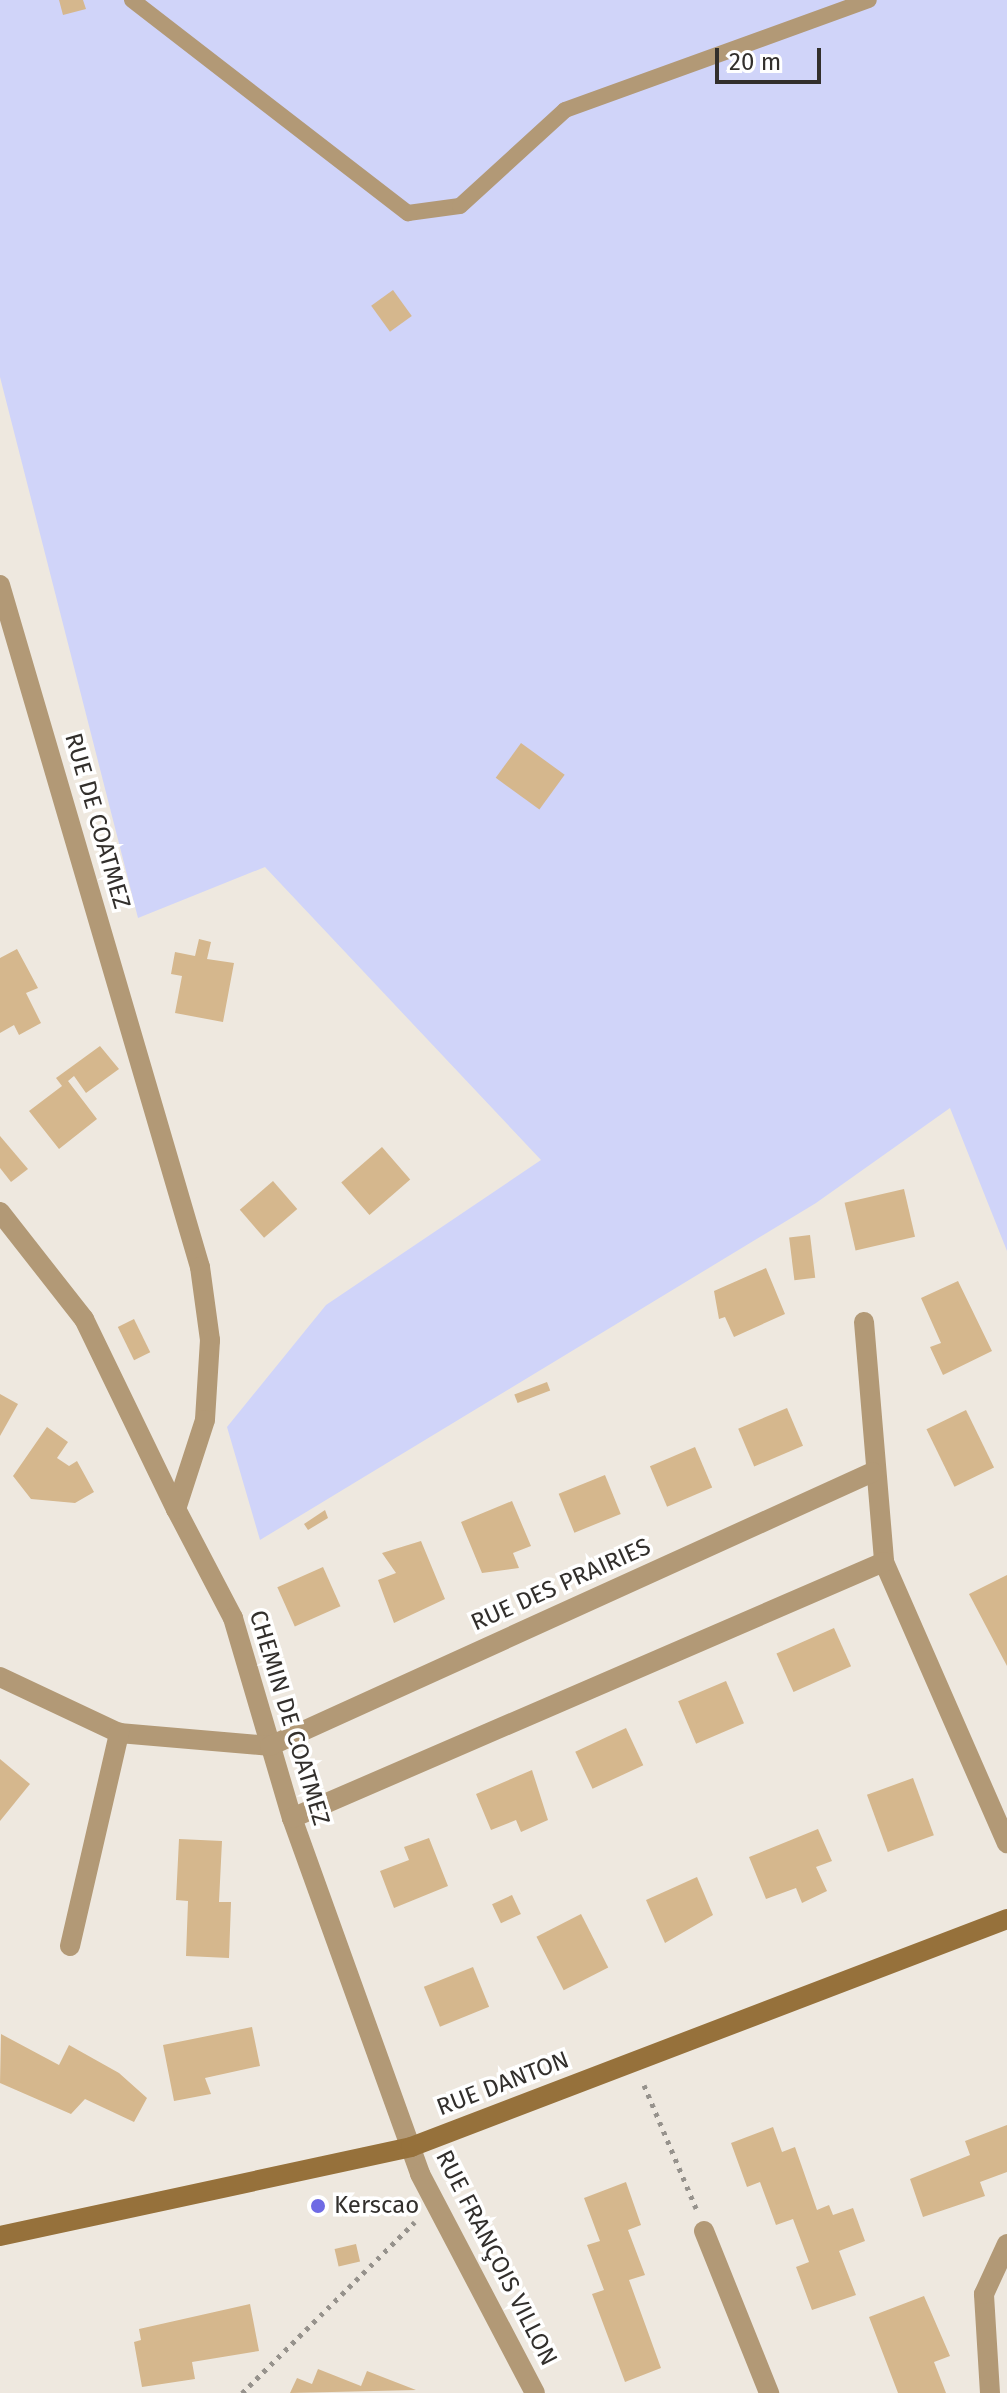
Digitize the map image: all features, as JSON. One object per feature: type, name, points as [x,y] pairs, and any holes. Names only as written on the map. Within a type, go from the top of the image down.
[{"type":"main road","name":"RUE DANTON","points":[[0,2236],[411,2147],[1007,1919]]},
{"type":"street","name":"RUE DE COATMEZ","points":[[0,585],[200,1267],[210,1340],[205,1420],[176,1509]]},
{"type":"street","points":[[0,1212],[84,1319],[176,1509]]},
{"type":"street","points":[[864,1322],[873,1472],[884,1562],[1007,1843]]},
{"type":"street","name":"RUE DES PRAIRIES","points":[[270,1746],[873,1472]]},
{"type":"street","name":"CHEMIN DE COATMEZ","points":[[176,1509],[233,1618],[292,1818],[411,2147]]},
{"type":"street","points":[[292,1818],[884,1562]]},
{"type":"street","points":[[0,1677],[119,1733],[270,1746]]},
{"type":"street","points":[[70,1946],[119,1733]]},
{"type":"street","name":"RUE FRANÇOIS VILLON","points":[[411,2147],[535,2393]]},
{"type":"street","points":[[704,2231],[769,2393]]},
{"type":"street","points":[[990,2393],[984,2294],[1007,2244]]},
{"type":"lane","points":[[132,0],[408,213],[460,206],[565,110],[869,0]]},
{"type":"path","points":[[635,2062],[704,2231]]},
{"type":"path","points":[[242,2393],[439,2203]]},
{"type":"shaded area","points":[[0,0],[1007,0],[1007,1251],[950,1108],[816,1203],[260,1540],[227,1427],[326,1305],[541,1160],[265,867],[138,918],[0,377]]},
{"type":"building","points":[[59,0],[83,0],[86,9],[63,15]]},
{"type":"building","points":[[393,290],[412,316],[390,332],[371,306]]},
{"type":"building","points":[[521,743],[565,775],[539,810],[496,778]]},
{"type":"building","points":[[199,939],[211,942],[207,959],[234,963],[223,1022],[175,1013],[182,976],[171,974],[175,952],[195,956]]},
{"type":"building","points":[[17,949],[38,988],[26,993],[41,1023],[19,1035],[14,1025],[0,1033],[0,958]]},
{"type":"building","points":[[100,1046],[119,1069],[86,1093],[74,1076],[68,1081],[97,1119],[59,1149],[29,1111],[62,1086],[56,1078]]},
{"type":"building","points":[[0,1136],[28,1169],[11,1182],[0,1168]]},
{"type":"building","points":[[382,1147],[410,1179],[369,1215],[341,1182]]},
{"type":"building","points":[[273,1181],[297,1209],[264,1238],[240,1210]]},
{"type":"building","points":[[904,1189],[915,1237],[856,1250],[845,1203]]},
{"type":"building","points":[[810,1235],[815,1278],[794,1280],[789,1238]]},
{"type":"building","points":[[766,1268],[785,1314],[734,1337],[725,1317],[719,1319],[714,1291]]},
{"type":"building","points":[[958,1281],[992,1351],[943,1375],[930,1347],[941,1343],[921,1298]]},
{"type":"building","points":[[134,1319],[150,1352],[134,1360],[118,1327]]},
{"type":"building","points":[[547,1382],[550,1390],[518,1403],[514,1395]]},
{"type":"building","points":[[0,1394],[18,1404],[0,1436]]},
{"type":"building","points":[[787,1408],[803,1446],[754,1466],[738,1429]]},
{"type":"building","points":[[966,1410],[994,1468],[955,1487],[926,1429]]},
{"type":"building","points":[[47,1427],[68,1442],[57,1458],[69,1466],[77,1461],[94,1492],[75,1503],[31,1499],[13,1476]]},
{"type":"building","points":[[695,1447],[712,1488],[667,1507],[650,1466]]},
{"type":"building","points":[[605,1475],[621,1514],[574,1533],[559,1494]]},
{"type":"building","points":[[512,1501],[531,1546],[513,1553],[519,1568],[482,1573],[461,1522]]},
{"type":"building","points":[[325,1510],[328,1518],[308,1530],[304,1524]]},
{"type":"building","points":[[421,1541],[445,1599],[394,1623],[378,1580],[396,1573],[382,1553]]},
{"type":"building","points":[[323,1567],[340,1606],[295,1627],[277,1587]]},
{"type":"building","points":[[1007,1575],[1007,1666],[969,1594]]},
{"type":"building","points":[[834,1628],[851,1666],[794,1692],[776,1654]]},
{"type":"building","points":[[726,1681],[744,1723],[696,1744],[678,1701]]},
{"type":"building","points":[[626,1728],[643,1765],[593,1789],[575,1752]]},
{"type":"building","points":[[0,1759],[30,1784],[0,1821]]},
{"type":"building","points":[[532,1770],[548,1820],[521,1832],[516,1820],[491,1830],[476,1794]]},
{"type":"building","points":[[913,1778],[934,1835],[888,1852],[867,1795]]},
{"type":"building","points":[[818,1829],[832,1861],[816,1867],[827,1891],[802,1903],[796,1888],[766,1899],[749,1857]]},
{"type":"building","points":[[429,1838],[448,1886],[394,1908],[380,1871],[409,1860],[404,1847]]},
{"type":"building","points":[[179,1839],[222,1841],[219,1902],[231,1902],[229,1958],[186,1956],[188,1901],[176,1900]]},
{"type":"building","points":[[697,1877],[713,1915],[665,1943],[646,1900]]},
{"type":"building","points":[[512,1895],[521,1914],[501,1923],[492,1904]]},
{"type":"building","points":[[581,1914],[608,1967],[564,1990],[536,1937]]},
{"type":"building","points":[[473,1967],[489,2007],[440,2027],[424,1987]]},
{"type":"building","points":[[252,2027],[260,2066],[205,2078],[211,2094],[174,2101],[163,2045]]},
{"type":"building","points":[[1,2034],[59,2065],[69,2045],[119,2073],[147,2098],[134,2122],[85,2099],[71,2114],[0,2083]]},
{"type":"building","points":[[1007,2125],[1007,2172],[980,2182],[985,2196],[923,2217],[910,2179],[970,2155],[965,2141]]},
{"type":"building","points":[[773,2127],[782,2152],[795,2147],[817,2210],[829,2205],[833,2215],[853,2208],[865,2241],[839,2251],[856,2295],[812,2310],[796,2267],[809,2262],[793,2219],[776,2225],[760,2182],[747,2187],[731,2143]]},
{"type":"building","points":[[626,2182],[641,2225],[628,2230],[645,2275],[629,2280],[661,2368],[625,2382],[592,2294],[604,2290],[587,2245],[600,2241],[584,2198]]},
{"type":"building","points":[[356,2244],[360,2262],[339,2266],[335,2249]]},
{"type":"building","points":[[924,2296],[950,2356],[934,2362],[946,2393],[898,2393],[869,2317]]},
{"type":"building","points":[[250,2304],[259,2351],[192,2362],[195,2379],[142,2387],[134,2342],[141,2340],[139,2329]]},
{"type":"building","points":[[318,2369],[361,2386],[367,2371],[416,2390],[290,2393],[297,2378],[312,2384]]},
{"type":"place","name":"Kerscao","points":[[318,2206]]}]
